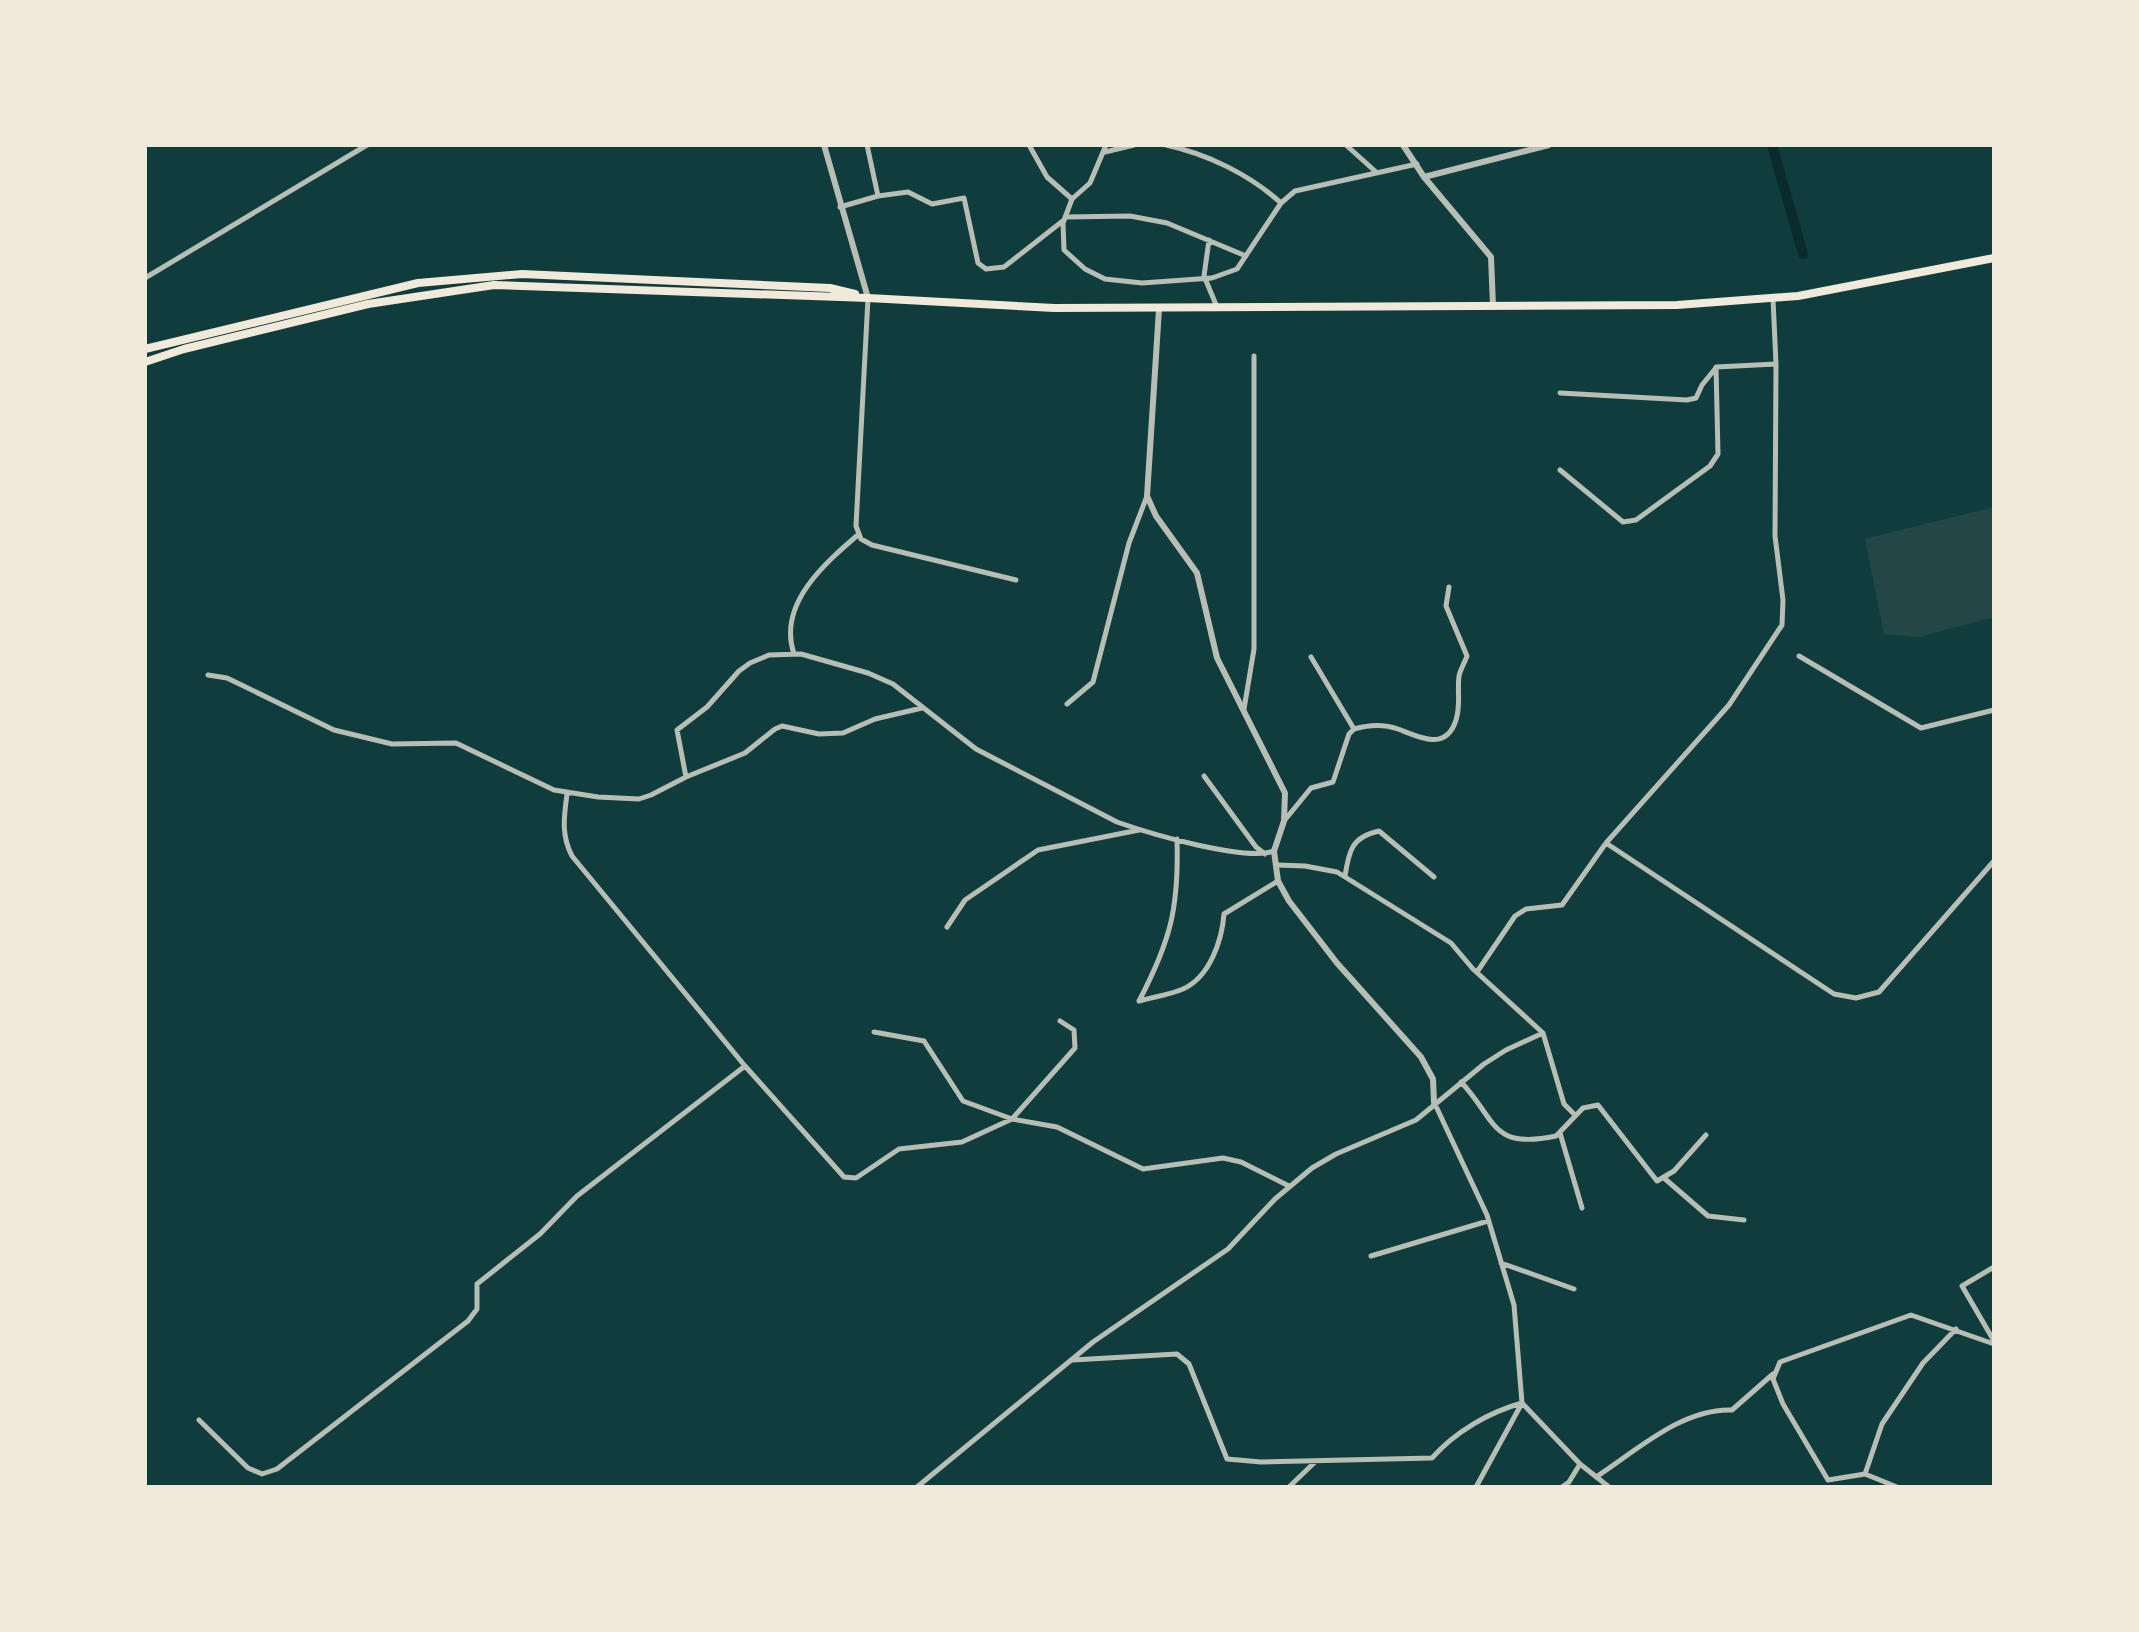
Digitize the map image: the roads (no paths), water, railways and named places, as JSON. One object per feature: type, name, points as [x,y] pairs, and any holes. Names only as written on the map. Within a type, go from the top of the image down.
[{"type":"main road","points":[[145,362],[184,349],[368,304],[460,288],[518,285],[1054,308],[1717,304],[1773,299],[1994,258]]},
{"type":"main road","points":[[145,349],[418,283],[472,277],[522,274],[830,288],[868,298]]},
{"type":"street","points":[[145,278],[367,145]]},
{"type":"street","points":[[824,145],[868,298],[856,526],[859,534],[872,545],[1016,580]]},
{"type":"street","points":[[867,145],[878,197]]},
{"type":"street","points":[[1028,145],[1047,177],[1072,199]]},
{"type":"street","points":[[1134,145],[1106,148],[1090,183],[1072,199],[1065,219],[1064,250],[1085,269],[1105,279],[1142,284],[1204,276],[1212,278],[1237,269],[1281,203],[1295,191],[1417,164]]},
{"type":"street","points":[[1166,145],[1227,166],[1264,188],[1281,203]]},
{"type":"street","points":[[1346,145],[1376,172]]},
{"type":"street","points":[[1403,145],[1424,177],[1491,257],[1493,306]]},
{"type":"street","points":[[1424,177],[1549,145]]},
{"type":"street","points":[[840,207],[908,192],[932,204],[964,198],[978,262],[986,269],[1004,267],[1065,219],[1130,216],[1167,223],[1246,256]]},
{"type":"street","points":[[1209,240],[1204,276],[1217,307]]},
{"type":"street","points":[[1477,972],[1515,916],[1526,909],[1562,905],[1606,844],[1729,705],[1782,625],[1783,600],[1775,536],[1776,364],[1773,299]]},
{"type":"street","points":[[1067,704],[1093,682],[1129,543],[1147,496],[1159,309]]},
{"type":"street","points":[[1244,709],[1254,649],[1254,356]]},
{"type":"street","points":[[1560,393],[1688,400],[1696,398],[1716,367],[1776,364]]},
{"type":"street","points":[[1560,470],[1623,522],[1636,520],[1710,466],[1718,454],[1716,367]]},
{"type":"street","points":[[1147,496],[1156,516],[1198,573],[1214,649],[1285,793],[1284,821],[1274,851],[1278,881],[1289,901],[1316,937],[1421,1057],[1433,1079],[1434,1102],[1488,1221],[1514,1305],[1522,1403],[1476,1487]]},
{"type":"street","points":[[794,654],[789,632],[804,590],[814,574],[859,534]]},
{"type":"street","points":[[1284,821],[1311,788],[1334,782],[1349,734],[1354,729],[1386,726],[1432,740],[1442,739],[1450,732],[1461,696],[1459,676],[1467,656],[1446,606],[1449,587]]},
{"type":"street","points":[[685,777],[677,730],[713,701],[738,670],[768,655],[794,654],[883,679],[985,755],[1139,830],[1249,855],[1274,851]]},
{"type":"street","points":[[1799,656],[1921,728],[1994,710]]},
{"type":"street","points":[[1311,657],[1354,729]]},
{"type":"street","points":[[208,675],[227,678],[334,730],[392,744],[456,743],[536,783],[567,794],[639,799],[745,753],[782,726],[819,734],[843,733],[875,719],[922,708]]},
{"type":"street","points":[[1204,776],[1256,847],[1265,854]]},
{"type":"street","points":[[567,794],[563,827],[565,844],[572,856],[745,1066],[836,1172],[849,1179],[862,1174],[891,1152],[962,1142],[1012,1119],[1074,1048],[1074,1030],[1060,1021]]},
{"type":"street","points":[[947,927],[965,900],[1038,850],[1139,830]]},
{"type":"street","points":[[1345,876],[1349,849],[1355,840],[1379,831],[1434,877]]},
{"type":"street","points":[[1177,839],[1178,889],[1173,919],[1139,1001],[1185,988],[1206,969],[1222,936],[1224,914],[1278,881]]},
{"type":"street","points":[[1606,844],[1834,995],[1856,998],[1879,992],[1994,862]]},
{"type":"street","points":[[1277,865],[1305,866],[1345,876],[1451,943],[1477,972],[1543,1034],[1564,1104],[1575,1115]]},
{"type":"street","points":[[874,1032],[924,1041],[963,1101],[1012,1119],[1057,1127],[1143,1168],[1223,1158],[1241,1162],[1289,1186]]},
{"type":"street","points":[[917,1487],[1072,1360],[1228,1249],[1289,1186],[1336,1154],[1416,1120],[1434,1102],[1506,1050],[1543,1034]]},
{"type":"street","points":[[199,1420],[254,1472],[270,1473],[277,1469],[468,1321],[477,1309],[477,1284],[540,1234],[577,1196],[745,1066]]},
{"type":"street","points":[[1461,1082],[1497,1132],[1520,1139],[1547,1138],[1560,1133],[1583,1108],[1598,1105],[1657,1181],[1664,1178],[1706,1135]]},
{"type":"street","points":[[1560,1133],[1582,1208]]},
{"type":"street","points":[[1664,1178],[1709,1216],[1744,1220]]},
{"type":"street","points":[[1371,1256],[1488,1221]]},
{"type":"street","points":[[1501,1263],[1574,1289]]},
{"type":"street","points":[[1994,1267],[1962,1286],[1994,1342]]},
{"type":"street","points":[[1596,1477],[1686,1419],[1711,1409],[1732,1410],[1773,1374],[1780,1362],[1791,1356],[1905,1316],[1920,1316],[1994,1342]]},
{"type":"street","points":[[1864,1474],[1882,1424],[1923,1363],[1956,1329]]},
{"type":"street","points":[[1072,1360],[1177,1354],[1189,1364],[1227,1459],[1316,1461],[1432,1458],[1444,1444],[1497,1410],[1522,1403]]},
{"type":"street","points":[[1773,1374],[1783,1404],[1827,1483],[1864,1474],[1897,1487]]},
{"type":"street","points":[[1522,1403],[1580,1464],[1609,1487]]},
{"type":"street","points":[[1289,1487],[1316,1461]]},
{"type":"street","points":[[1562,1487],[1569,1482],[1580,1464]]},
{"type":"waterway","points":[[1772,145],[1803,254]]}]
